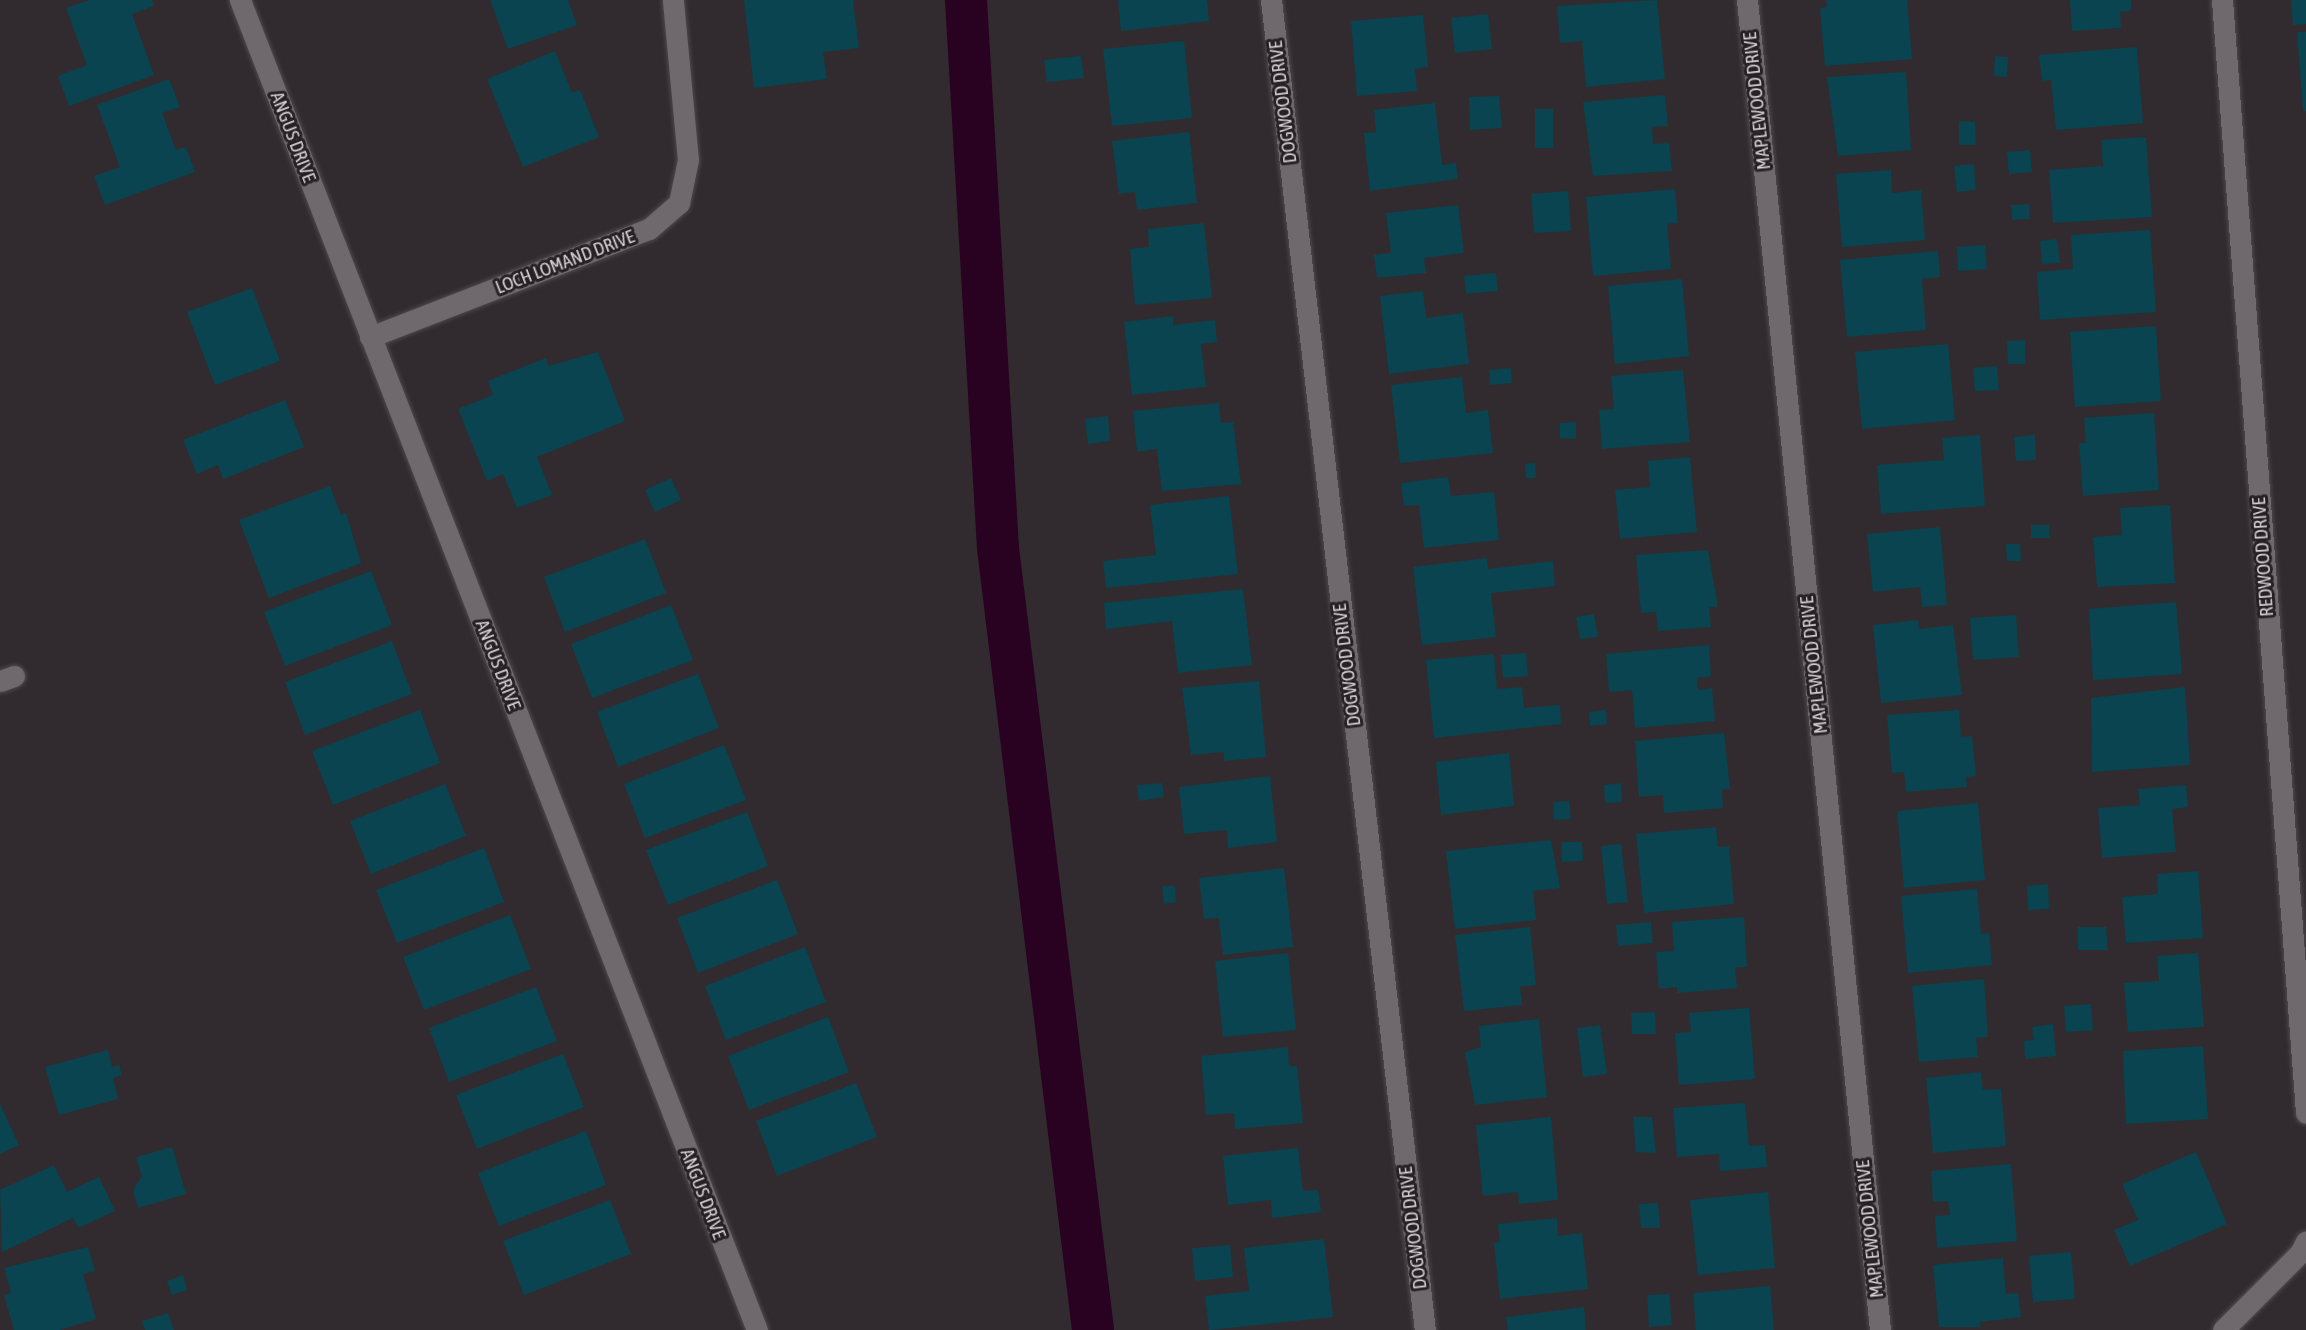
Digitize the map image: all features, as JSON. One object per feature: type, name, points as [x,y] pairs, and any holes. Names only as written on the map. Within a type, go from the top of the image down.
[{"type":"street","name":"ANGUS DRIVE","points":[[240,0],[757,1330]]},
{"type":"street","name":"LOCH LOMAND DRIVE","points":[[370,337],[649,229],[679,204],[688,160],[673,0]]},
{"type":"street","name":"DOGWOOD DRIVE","points":[[1271,0],[1425,1330]]},
{"type":"street","name":"MAPLEWOOD DRIVE","points":[[1747,0],[1880,1330]]},
{"type":"street","name":"REDWOOD DRIVE","points":[[2222,0],[2306,1114]]},
{"type":"street","points":[[2222,1330],[2304,1255]]},
{"type":"building","points":[[89,0],[152,0],[154,6],[132,14],[154,75],[69,106],[58,76],[87,65],[66,8]]},
{"type":"building","points":[[490,0],[568,0],[577,25],[508,49]]},
{"type":"building","points":[[744,0],[853,0],[859,48],[823,52],[827,79],[754,88]]},
{"type":"building","points":[[1118,0],[1207,0],[1209,21],[1121,31]]},
{"type":"building","points":[[1657,0],[1665,79],[1586,87],[1582,41],[1560,43],[1557,6]]},
{"type":"building","points":[[1826,0],[1907,0],[1912,59],[1825,66],[1820,8],[1827,7]]},
{"type":"building","points":[[2070,0],[2131,0],[2131,11],[2120,12],[2121,28],[2072,31]]},
{"type":"building","points":[[2291,0],[2306,0],[2306,24],[2293,25]]},
{"type":"building","points":[[1488,14],[1492,49],[1455,53],[1451,18]]},
{"type":"building","points":[[1423,15],[1428,67],[1415,69],[1417,91],[1357,96],[1351,21]]},
{"type":"building","points":[[2297,32],[2306,32],[2306,111],[2303,111]]},
{"type":"building","points":[[1184,41],[1192,118],[1112,126],[1103,49]]},
{"type":"building","points":[[2137,47],[2143,123],[2056,130],[2051,80],[2042,81],[2039,55]]},
{"type":"building","points":[[555,51],[572,93],[580,90],[599,137],[523,167],[487,79]]},
{"type":"building","points":[[1081,56],[1084,78],[1047,82],[1044,60]]},
{"type":"building","points":[[1995,56],[2008,57],[2007,77],[1994,76]]},
{"type":"building","points":[[1906,72],[1911,150],[1838,156],[1827,77]]},
{"type":"building","points":[[169,79],[180,107],[162,113],[176,150],[186,147],[195,172],[105,205],[94,176],[120,167],[97,105]]},
{"type":"building","points":[[1665,95],[1668,126],[1652,127],[1653,144],[1669,143],[1672,171],[1593,176],[1583,102]]},
{"type":"building","points":[[1499,96],[1502,128],[1470,130],[1469,97]]},
{"type":"building","points":[[1435,103],[1442,165],[1456,163],[1458,179],[1370,191],[1364,133],[1376,132],[1374,110]]},
{"type":"building","points":[[1535,109],[1553,109],[1553,148],[1535,148]]},
{"type":"building","points":[[1959,121],[1975,122],[1976,145],[1959,145]]},
{"type":"building","points":[[1189,132],[1197,203],[1137,210],[1135,192],[1119,194],[1112,141]]},
{"type":"building","points":[[2146,137],[2152,217],[2053,223],[2049,170],[2103,166],[2101,140]]},
{"type":"building","points":[[2030,150],[2032,172],[2009,174],[2007,152]]},
{"type":"building","points":[[1974,164],[1976,190],[1957,192],[1954,166]]},
{"type":"building","points":[[1891,170],[1892,193],[1921,190],[1925,240],[1842,247],[1836,174]]},
{"type":"building","points":[[1675,189],[1678,223],[1667,224],[1671,269],[1593,276],[1586,197]]},
{"type":"building","points":[[1568,191],[1571,231],[1534,233],[1531,194]]},
{"type":"building","points":[[2029,204],[2030,219],[2012,220],[2011,205]]},
{"type":"building","points":[[1458,205],[1464,253],[1424,258],[1426,273],[1377,278],[1374,255],[1391,253],[1386,213]]},
{"type":"building","points":[[1204,223],[1212,298],[1135,305],[1130,249],[1149,247],[1148,229]]},
{"type":"building","points":[[2150,230],[2156,312],[2040,320],[2037,272],[2073,269],[2071,235]]},
{"type":"building","points":[[2057,239],[2060,263],[2042,264],[2040,241]]},
{"type":"building","points":[[1985,245],[1987,269],[1958,271],[1957,247]]},
{"type":"building","points":[[1938,251],[1940,277],[1922,279],[1926,330],[1847,337],[1840,260]]},
{"type":"building","points":[[1496,273],[1498,291],[1466,294],[1464,276]]},
{"type":"building","points":[[1682,279],[1689,356],[1615,364],[1608,286]]},
{"type":"building","points":[[252,288],[280,361],[215,385],[187,312]]},
{"type":"building","points":[[1423,291],[1426,318],[1463,313],[1469,364],[1389,374],[1380,296]]},
{"type":"building","points":[[1173,316],[1173,325],[1215,320],[1217,342],[1201,344],[1206,387],[1132,395],[1124,322]]},
{"type":"building","points":[[2156,326],[2161,401],[2075,407],[2070,332]]},
{"type":"building","points":[[2025,340],[2025,364],[2008,364],[2007,341]]},
{"type":"building","points":[[1948,344],[1955,420],[1862,429],[1855,352]]},
{"type":"building","points":[[598,352],[625,421],[537,457],[552,495],[517,508],[503,474],[487,481],[458,409],[493,395],[488,381],[546,358],[548,366]]},
{"type":"building","points":[[1997,366],[1999,390],[1975,391],[1973,368]]},
{"type":"building","points":[[1511,368],[1512,383],[1490,385],[1489,370]]},
{"type":"building","points":[[1683,370],[1690,442],[1602,449],[1599,410],[1614,409],[1611,376]]},
{"type":"building","points":[[1462,377],[1466,413],[1488,410],[1493,453],[1400,463],[1391,385]]},
{"type":"building","points":[[285,400],[304,447],[223,479],[218,465],[197,474],[183,440]]},
{"type":"building","points":[[1219,403],[1221,423],[1233,422],[1241,484],[1162,491],[1157,449],[1137,452],[1133,411]]},
{"type":"building","points":[[2154,413],[2159,490],[2083,496],[2079,443],[2086,443],[2084,418]]},
{"type":"building","points":[[1108,416],[1110,441],[1088,444],[1085,419]]},
{"type":"building","points":[[1576,422],[1576,439],[1560,438],[1560,423]]},
{"type":"building","points":[[1980,435],[1985,506],[1881,514],[1877,465],[1944,460],[1942,438]]},
{"type":"building","points":[[2035,435],[2036,460],[2016,461],[2014,437]]},
{"type":"building","points":[[1690,457],[1697,532],[1620,539],[1615,490],[1650,487],[1648,461]]},
{"type":"building","points":[[1535,463],[1536,478],[1526,478],[1525,464]]},
{"type":"building","points":[[1448,477],[1451,496],[1494,492],[1499,540],[1424,548],[1419,505],[1404,506],[1401,483]]},
{"type":"building","points":[[671,478],[681,500],[655,512],[645,490]]},
{"type":"building","points":[[330,486],[341,515],[346,513],[361,563],[269,598],[239,520]]},
{"type":"building","points":[[1229,496],[1238,574],[1106,588],[1103,561],[1156,555],[1150,505]]},
{"type":"building","points":[[2170,505],[2175,583],[2097,587],[2093,537],[2122,535],[2120,508]]},
{"type":"building","points":[[2031,525],[2049,525],[2050,538],[2031,538]]},
{"type":"building","points":[[1940,527],[1947,605],[1922,607],[1920,587],[1873,592],[1867,534]]},
{"type":"building","points":[[645,539],[666,593],[565,632],[544,577]]},
{"type":"building","points":[[2006,544],[2020,544],[2021,561],[2007,561]]},
{"type":"building","points":[[1708,550],[1718,607],[1709,607],[1711,627],[1658,631],[1656,612],[1641,613],[1636,555]]},
{"type":"building","points":[[1487,558],[1488,569],[1553,561],[1555,586],[1491,593],[1496,637],[1422,645],[1413,567]]},
{"type":"building","points":[[371,571],[392,625],[285,666],[264,612]]},
{"type":"building","points":[[1243,589],[1252,665],[1178,673],[1172,621],[1106,629],[1104,603]]},
{"type":"building","points":[[2176,602],[2182,674],[2093,680],[2089,609]]},
{"type":"building","points":[[671,605],[693,660],[592,698],[571,644]]},
{"type":"building","points":[[1594,614],[1598,637],[1580,639],[1576,617]]},
{"type":"building","points":[[2016,615],[2019,657],[1973,660],[1970,618]]},
{"type":"building","points":[[1918,620],[1919,629],[1953,625],[1962,695],[1881,703],[1873,625]]},
{"type":"building","points":[[392,641],[412,694],[305,735],[285,682]]},
{"type":"building","points":[[1709,645],[1711,676],[1697,678],[1698,690],[1712,688],[1715,721],[1635,728],[1632,690],[1609,692],[1606,654]]},
{"type":"building","points":[[1526,653],[1528,676],[1503,678],[1501,655]]},
{"type":"building","points":[[1494,654],[1497,689],[1522,687],[1524,708],[1560,705],[1561,724],[1434,738],[1426,660]]},
{"type":"building","points":[[698,674],[719,728],[618,767],[597,712]]},
{"type":"building","points":[[1259,681],[1266,757],[1224,761],[1224,752],[1191,755],[1182,688]]},
{"type":"building","points":[[2185,687],[2190,765],[2092,772],[2091,698]]},
{"type":"building","points":[[420,710],[440,763],[333,805],[312,751]]},
{"type":"building","points":[[1606,710],[1607,724],[1590,726],[1589,712]]},
{"type":"building","points":[[1959,710],[1961,737],[1972,736],[1976,776],[1966,777],[1967,787],[1906,792],[1904,772],[1892,773],[1887,715]]},
{"type":"building","points":[[1724,733],[1730,789],[1722,790],[1723,808],[1664,813],[1663,795],[1639,797],[1635,741]]},
{"type":"building","points":[[724,745],[746,800],[645,838],[624,784]]},
{"type":"building","points":[[1509,753],[1514,806],[1441,815],[1436,762]]},
{"type":"building","points":[[1270,776],[1277,842],[1228,848],[1227,830],[1184,834],[1179,787]]},
{"type":"building","points":[[1162,783],[1164,797],[1139,801],[1137,785]]},
{"type":"building","points":[[1621,783],[1622,802],[1605,803],[1604,785]]},
{"type":"building","points":[[445,784],[466,836],[371,874],[350,821]]},
{"type":"building","points":[[2186,785],[2188,807],[2172,809],[2176,852],[2102,858],[2098,808],[2140,805],[2138,789]]},
{"type":"building","points":[[1569,801],[1571,819],[1554,820],[1553,802]]},
{"type":"building","points":[[1978,803],[1985,880],[1904,888],[1897,811]]},
{"type":"building","points":[[747,812],[768,866],[668,905],[646,850]]},
{"type":"building","points":[[1716,827],[1718,847],[1729,846],[1734,904],[1644,913],[1636,834]]},
{"type":"building","points":[[1551,840],[1560,888],[1533,891],[1536,920],[1455,929],[1446,851]]},
{"type":"building","points":[[1561,842],[1582,842],[1583,861],[1562,862]]},
{"type":"building","points":[[1621,844],[1628,902],[1607,904],[1601,846]]},
{"type":"building","points":[[484,848],[504,902],[397,943],[376,890]]},
{"type":"building","points":[[1284,868],[1293,947],[1223,955],[1219,918],[1204,919],[1199,878]]},
{"type":"building","points":[[2198,871],[2203,938],[2126,943],[2122,897],[2158,894],[2157,874]]},
{"type":"building","points":[[777,880],[798,934],[698,973],[677,918]]},
{"type":"building","points":[[2048,884],[2049,909],[2028,910],[2027,886]]},
{"type":"building","points":[[1162,886],[1175,886],[1176,902],[1164,904]]},
{"type":"building","points":[[1977,889],[1981,934],[1989,933],[1992,965],[1908,973],[1901,896]]},
{"type":"building","points":[[510,915],[531,969],[424,1010],[403,957]]},
{"type":"building","points":[[1744,917],[1747,967],[1735,967],[1737,988],[1677,993],[1677,987],[1659,989],[1656,952],[1674,951],[1672,922]]},
{"type":"building","points":[[1651,922],[1653,943],[1618,946],[1616,925]]},
{"type":"building","points":[[1530,927],[1536,985],[1520,987],[1522,1005],[1464,1011],[1455,935]]},
{"type":"building","points":[[2078,927],[2106,927],[2108,950],[2078,950]]},
{"type":"building","points":[[805,947],[826,1002],[726,1040],[705,986]]},
{"type":"building","points":[[1288,953],[1296,1030],[1223,1037],[1215,961]]},
{"type":"building","points":[[2198,953],[2204,1027],[2128,1032],[2124,983],[2159,981],[2157,956]]},
{"type":"building","points":[[1984,979],[1988,1037],[1976,1038],[1978,1057],[1919,1062],[1912,986]]},
{"type":"building","points":[[536,987],[557,1041],[449,1082],[429,1028]]},
{"type":"building","points":[[2091,1004],[2093,1030],[2066,1032],[2064,1006]]},
{"type":"building","points":[[1749,1008],[1755,1079],[1679,1085],[1675,1033],[1691,1032],[1689,1013]]},
{"type":"building","points":[[1655,1012],[1656,1034],[1632,1034],[1631,1013]]},
{"type":"building","points":[[828,1017],[849,1072],[749,1110],[728,1056]]},
{"type":"building","points":[[1539,1019],[1547,1097],[1475,1105],[1465,1052],[1481,1047],[1479,1026]]},
{"type":"building","points":[[2053,1024],[2056,1056],[2025,1059],[2024,1041],[2034,1040],[2032,1027]]},
{"type":"building","points":[[1600,1025],[1607,1074],[1583,1077],[1577,1028]]},
{"type":"building","points":[[2203,1046],[2208,1119],[2126,1124],[2123,1051]]},
{"type":"building","points":[[1288,1047],[1289,1066],[1297,1066],[1303,1123],[1235,1129],[1234,1113],[1206,1115],[1201,1056]]},
{"type":"building","points":[[108,1050],[112,1067],[119,1065],[122,1075],[113,1078],[118,1099],[59,1115],[45,1067]]},
{"type":"building","points":[[563,1054],[584,1107],[477,1149],[456,1095]]},
{"type":"building","points":[[1981,1072],[1983,1090],[2001,1089],[2006,1146],[1933,1153],[1926,1078]]},
{"type":"building","points":[[856,1083],[877,1137],[777,1176],[756,1121]]},
{"type":"building","points":[[1745,1103],[1749,1146],[1765,1145],[1767,1167],[1720,1171],[1719,1154],[1677,1157],[1673,1108]]},
{"type":"building","points":[[0,1104],[19,1145],[0,1154]]},
{"type":"building","points":[[1551,1117],[1558,1200],[1519,1204],[1518,1192],[1483,1196],[1476,1125]]},
{"type":"building","points":[[1633,1117],[1652,1117],[1656,1153],[1636,1152]]},
{"type":"building","points":[[586,1131],[606,1185],[499,1226],[478,1173]]},
{"type":"building","points":[[172,1147],[186,1194],[138,1208],[133,1190],[142,1176],[136,1157]]},
{"type":"building","points":[[1298,1148],[1303,1191],[1318,1190],[1321,1212],[1272,1218],[1271,1200],[1228,1205],[1223,1156]]},
{"type":"building","points":[[2196,1152],[2227,1224],[2130,1266],[2114,1230],[2138,1220],[2122,1184]]},
{"type":"building","points":[[2011,1164],[2017,1241],[1937,1248],[1935,1216],[1950,1215],[1948,1201],[1933,1202],[1931,1171]]},
{"type":"building","points":[[54,1165],[67,1192],[99,1177],[115,1211],[78,1228],[73,1218],[2,1252],[0,1190]]},
{"type":"building","points":[[1768,1192],[1775,1268],[1698,1275],[1690,1200]]},
{"type":"building","points":[[610,1200],[631,1254],[524,1295],[503,1241]]},
{"type":"building","points":[[1658,1203],[1660,1228],[1641,1228],[1639,1204]]},
{"type":"building","points":[[1557,1218],[1558,1236],[1582,1233],[1588,1289],[1500,1299],[1494,1243],[1500,1242],[1498,1224]]},
{"type":"building","points":[[1324,1239],[1333,1317],[1209,1330],[1205,1296],[1249,1291],[1244,1248]]},
{"type":"building","points":[[1230,1245],[1233,1277],[1195,1281],[1192,1248]]},
{"type":"building","points":[[88,1247],[95,1271],[83,1274],[96,1319],[59,1330],[14,1330],[4,1295],[11,1293],[4,1268]]},
{"type":"building","points":[[2071,1252],[2075,1299],[2033,1302],[2029,1256]]},
{"type":"building","points":[[2003,1258],[2006,1294],[2018,1293],[2021,1317],[1979,1322],[1981,1327],[1939,1327],[1933,1265]]},
{"type":"building","points":[[183,1275],[187,1290],[172,1295],[167,1281]]},
{"type":"building","points":[[1770,1286],[1774,1330],[1696,1330],[1693,1293]]},
{"type":"building","points":[[1669,1294],[1672,1325],[1649,1327],[1647,1295]]},
{"type":"building","points":[[1584,1307],[1586,1330],[1508,1330],[1506,1317]]},
{"type":"building","points":[[168,1313],[174,1330],[145,1330],[142,1321]]},
{"type":"waterway","points":[[966,0],[998,548],[1093,1330]]}]
